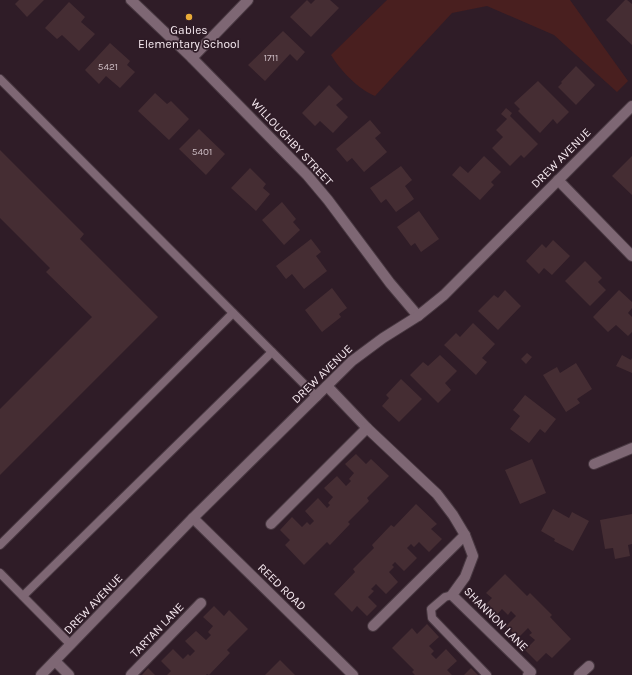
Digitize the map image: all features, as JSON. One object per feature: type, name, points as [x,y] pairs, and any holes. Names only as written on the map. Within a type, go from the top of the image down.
[{"type":"street","name":"WILLOUGHBY STREET","points":[[131,0],[192,58],[307,175],[328,200],[390,283],[418,316]]},
{"type":"street","points":[[192,58],[248,0]]},
{"type":"street","name":"DREW AVENUE","points":[[41,675],[193,518],[352,361],[383,338],[418,316],[444,295],[493,244],[632,106]]},
{"type":"street","points":[[558,180],[632,256]]},
{"type":"street","name":"SHANNON LANE","points":[[327,386],[367,428],[437,494],[453,515],[464,534],[473,556],[465,577],[452,595],[531,672],[528,675]]},
{"type":"street","points":[[271,524],[367,428]]},
{"type":"street","points":[[594,464],[632,448]]},
{"type":"street","name":"REED ROAD","points":[[193,518],[353,675]]},
{"type":"street","points":[[373,626],[464,534]]},
{"type":"street","name":"TARTAN LANE","points":[[131,675],[201,604]]},
{"type":"street","points":[[55,661],[69,675]]},
{"type":"street","points":[[580,675],[589,666]]},
{"type":"lane","points":[[0,79],[317,397]]},
{"type":"lane","points":[[0,545],[233,312]]},
{"type":"lane","points":[[23,596],[272,352]]},
{"type":"lane","points":[[0,573],[71,644]]},
{"type":"lane","points":[[452,595],[445,597],[431,609],[432,618],[487,675]]},
{"type":"shaded area","points":[[387,0],[570,0],[628,81],[617,92],[554,35],[487,6],[452,13],[375,96],[362,89],[350,78],[339,67],[331,55]]},
{"type":"building","points":[[19,0],[44,0],[27,17],[15,4]]},
{"type":"building","points":[[307,0],[311,4],[315,0],[330,0],[339,8],[311,37],[290,17]]},
{"type":"building","points":[[625,0],[632,4],[632,45],[606,20]]},
{"type":"building","points":[[69,2],[85,17],[81,22],[95,34],[79,51],[62,35],[57,39],[45,28]]},
{"type":"building","points":[[283,31],[305,52],[297,61],[290,54],[265,81],[248,65]]},
{"type":"building","points":[[110,43],[130,61],[127,65],[135,72],[120,88],[106,76],[99,84],[85,70]]},
{"type":"building","points":[[576,66],[595,85],[576,105],[558,87]]},
{"type":"building","points":[[538,81],[569,112],[557,124],[553,119],[540,133],[518,111],[520,109],[514,103]]},
{"type":"building","points":[[329,85],[343,99],[336,105],[348,117],[333,133],[320,121],[315,126],[302,113]]},
{"type":"building","points":[[155,93],[167,104],[171,101],[189,119],[169,140],[138,111]]},
{"type":"building","points":[[506,108],[512,113],[510,116],[538,144],[524,158],[521,155],[510,166],[492,148],[503,137],[496,130],[507,119],[501,114]]},
{"type":"building","points":[[370,120],[381,133],[375,138],[387,152],[364,172],[352,158],[347,162],[336,149]]},
{"type":"building","points":[[199,129],[225,154],[206,175],[179,149]]},
{"type":"building","points":[[0,150],[84,234],[80,239],[158,317],[0,475],[0,409],[92,317],[46,272],[50,268],[0,218]]},
{"type":"building","points":[[484,156],[501,172],[491,182],[494,185],[480,200],[452,175],[460,166],[468,173]]},
{"type":"building","points":[[632,156],[632,195],[612,176]]},
{"type":"building","points":[[401,166],[412,180],[405,186],[414,199],[396,212],[386,199],[381,203],[370,188]]},
{"type":"building","points":[[250,168],[266,184],[263,188],[270,194],[256,211],[231,188]]},
{"type":"building","points":[[282,202],[296,219],[293,222],[300,230],[284,245],[262,220]]},
{"type":"building","points":[[419,211],[439,239],[421,252],[415,243],[411,246],[397,227]]},
{"type":"building","points":[[311,239],[321,252],[316,256],[327,271],[304,289],[292,274],[286,279],[276,266]]},
{"type":"building","points":[[553,240],[570,256],[552,275],[544,268],[539,274],[526,261],[542,244],[546,248]]},
{"type":"building","points":[[585,261],[602,278],[598,282],[606,290],[590,306],[565,281]]},
{"type":"building","points":[[332,288],[347,308],[339,314],[341,317],[322,332],[305,310]]},
{"type":"building","points":[[505,290],[521,306],[498,330],[478,311],[494,295],[498,298]]},
{"type":"building","points":[[619,290],[632,302],[632,308],[628,313],[632,317],[632,332],[628,336],[616,325],[608,332],[593,317]]},
{"type":"building","points":[[473,323],[495,344],[482,358],[487,362],[476,375],[444,345],[456,333],[460,337]]},
{"type":"building","points":[[527,353],[532,357],[526,364],[521,359]]},
{"type":"building","points":[[440,355],[457,371],[445,383],[451,390],[438,403],[410,375],[423,362],[428,366]]},
{"type":"building","points":[[622,355],[631,360],[632,358],[632,373],[616,366]]},
{"type":"building","points":[[576,363],[592,389],[577,399],[580,403],[566,412],[543,375],[557,367],[560,373]]},
{"type":"building","points":[[401,379],[422,399],[399,422],[382,406],[389,398],[386,395]]},
{"type":"building","points":[[525,395],[556,419],[545,433],[540,429],[529,443],[510,429],[520,416],[513,410]]},
{"type":"building","points":[[356,454],[366,464],[371,459],[389,476],[367,498],[369,501],[348,522],[350,524],[330,545],[327,542],[304,565],[285,545],[290,540],[280,530],[292,517],[302,527],[307,522],[310,525],[314,521],[305,511],[318,498],[327,508],[330,505],[328,503],[333,497],[324,488],[337,476],[346,486],[351,481],[349,479],[354,473],[345,464]]},
{"type":"building","points":[[532,459],[546,493],[520,504],[505,470]]},
{"type":"building","points":[[416,504],[437,524],[431,529],[442,539],[429,552],[419,542],[414,547],[411,544],[407,548],[417,558],[404,571],[395,562],[392,565],[394,567],[389,572],[398,582],[386,594],[376,584],[371,589],[374,591],[368,597],[377,606],[367,616],[357,606],[352,612],[334,594],[355,572],[353,569],[374,548],[372,545],[391,525],[394,527]]},
{"type":"building","points":[[553,509],[569,518],[572,512],[589,521],[573,551],[554,541],[555,539],[541,531]]},
{"type":"building","points":[[632,514],[632,544],[628,545],[630,556],[615,559],[613,548],[605,549],[600,520]]},
{"type":"building","points":[[505,574],[527,596],[530,593],[552,615],[550,617],[571,639],[552,658],[546,653],[537,662],[525,650],[535,640],[529,635],[532,633],[528,628],[518,638],[506,626],[516,616],[511,611],[508,615],[502,609],[493,619],[482,608],[492,598],[486,593]]},
{"type":"building","points":[[214,606],[224,616],[229,610],[248,629],[227,650],[230,653],[209,675],[167,675],[171,671],[161,661],[173,649],[183,659],[188,654],[190,656],[195,651],[185,641],[196,631],[206,640],[211,635],[208,632],[213,626],[203,617]]},
{"type":"building","points":[[427,624],[439,637],[429,646],[434,651],[431,654],[436,659],[446,649],[457,661],[447,670],[452,675],[415,675],[412,672],[414,670],[392,648],[412,628],[417,634]]},
{"type":"building","points":[[280,660],[295,675],[265,675]]},
{"type":"building","points":[[148,668],[155,675],[142,675]]},
{"type":"building","points":[[471,668],[478,675],[464,675]]},
{"type":"place","name":"Gables Elementary School","points":[[189,17]]}]
